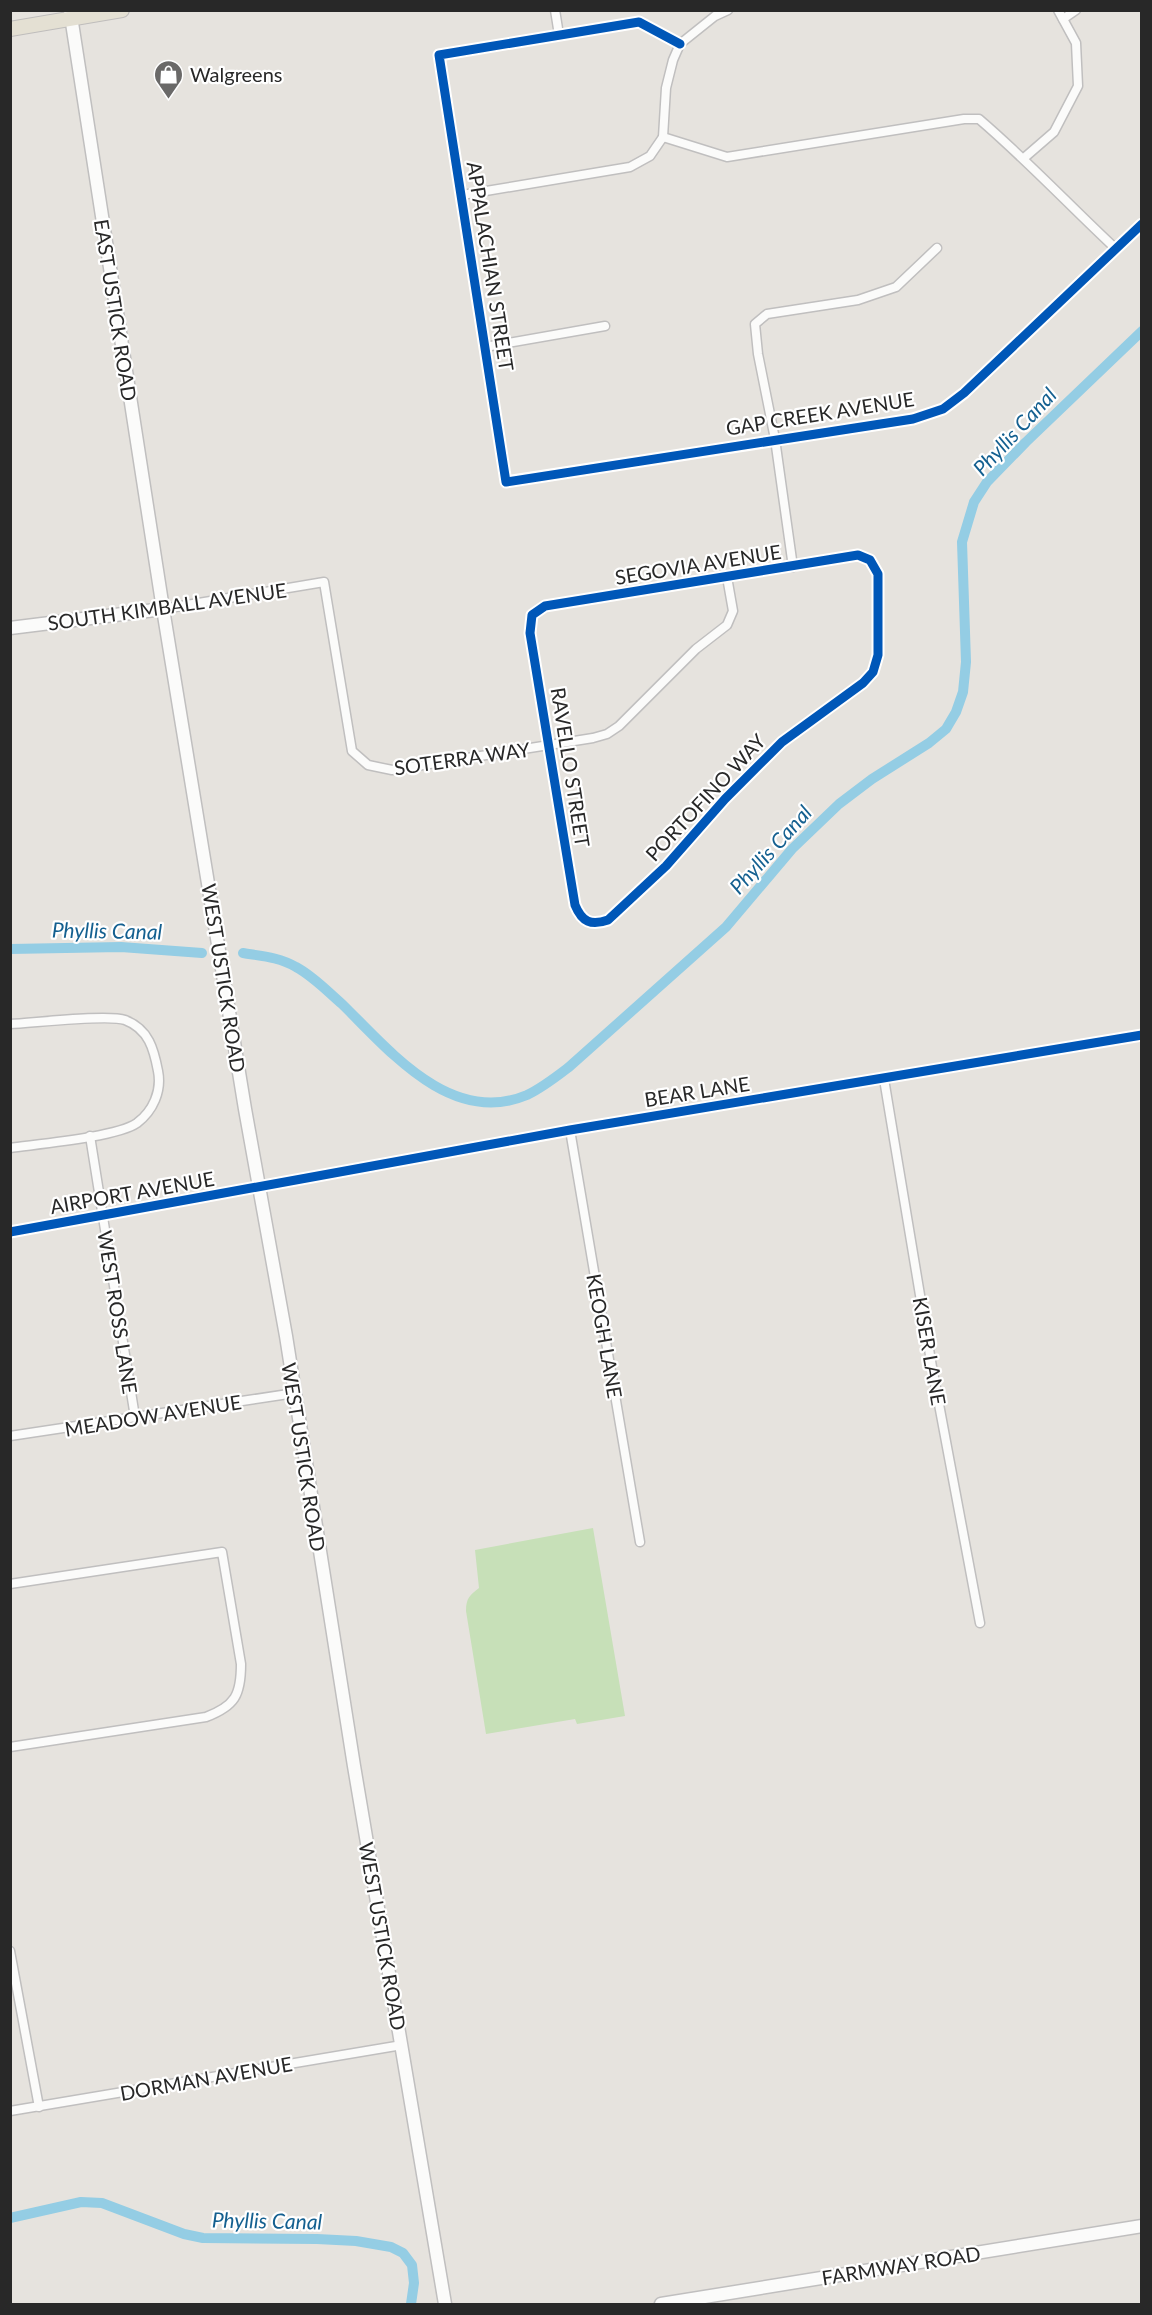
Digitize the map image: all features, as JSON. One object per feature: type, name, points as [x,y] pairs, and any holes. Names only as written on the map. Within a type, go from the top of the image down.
[{"type":"main road","points":[[10,29],[70,15],[122,10]]},
{"type":"main road","name":"EAST USTICK ROAD","points":[[70,15],[163,609]]},
{"type":"main road","name":"SOUTH KIMBALL AVENUE","points":[[10,628],[163,609]]},
{"type":"main road","name":"WEST USTICK ROAD","points":[[163,609],[445,2304]]},
{"type":"main road","name":"FARMWAY ROAD","points":[[661,2304],[1142,2226]]},
{"type":"street","points":[[555,10],[559,35],[639,22],[680,44]]},
{"type":"street","points":[[462,195],[630,167],[650,156],[663,137],[666,88],[673,60],[680,44],[716,16],[728,10]]},
{"type":"street","points":[[1024,158],[1054,132],[1078,86],[1076,43],[1060,15],[1076,10]]},
{"type":"street","name":"APPALACHIAN STREET","points":[[506,482],[439,55],[559,35]]},
{"type":"street","points":[[663,137],[727,157],[964,119],[979,119],[1024,158],[1066,203],[1115,248]]},
{"type":"street","name":"GAP CREEK AVENUE","points":[[506,482],[913,418],[943,409],[972,385],[1142,224]]},
{"type":"street","points":[[793,567],[775,439],[758,354],[755,324],[767,314],[858,300],[896,287],[938,248]]},
{"type":"street","points":[[485,347],[604,326]]},
{"type":"street","name":"SEGOVIA AVENUE","points":[[532,615],[545,606],[858,555],[870,560]]},
{"type":"street","name":"PORTOFINO WAY","points":[[587,922],[597,924],[608,920],[666,866],[724,799],[782,742],[863,682],[873,672],[878,655],[878,574],[870,560]]},
{"type":"street","name":"SOTERRA WAY","points":[[324,582],[352,751],[368,765],[392,770],[550,746],[607,734],[619,726],[696,649],[727,625],[733,611],[727,577]]},
{"type":"street","name":"SOUTH KIMBALL AVENUE","points":[[163,609],[324,582]]},
{"type":"street","name":"RAVELLO STREET","points":[[532,615],[530,633],[574,905],[579,915],[587,922]]},
{"type":"street","points":[[10,1024],[106,1018],[125,1020],[141,1030],[154,1047],[159,1077],[158,1096],[148,1112],[136,1124],[90,1136],[10,1148]]},
{"type":"street","name":"BEAR LANE","points":[[259,1187],[570,1131],[1142,1035]]},
{"type":"street","name":"KISER LANE","points":[[885,1079],[930,1355],[980,1623]]},
{"type":"street","name":"KEOGH LANE","points":[[570,1131],[640,1542]]},
{"type":"street","name":"WEST ROSS LANE","points":[[90,1136],[135,1417]]},
{"type":"street","name":"AIRPORT AVENUE","points":[[10,1232],[259,1187]]},
{"type":"street","name":"MEADOW AVENUE","points":[[10,1436],[295,1393]]},
{"type":"street","points":[[10,1584],[222,1552],[241,1664],[241,1678],[235,1700],[218,1713],[193,1721],[10,1748]]},
{"type":"street","points":[[10,1952],[39,2107]]},
{"type":"street","name":"DORMAN AVENUE","points":[[10,2111],[402,2045]]},
{"type":"green space","points":[[593,1528],[625,1716],[577,1724],[575,1719],[486,1734],[466,1611],[469,1597],[479,1588],[475,1550]]},
{"type":"waterway","name":"Phyllis Canal","points":[[243,953],[277,959],[302,971],[320,984],[401,1061],[424,1079],[447,1092],[473,1101],[499,1102],[527,1095],[549,1082],[569,1067],[726,927],[792,849],[839,804],[946,729],[956,712],[963,692],[966,662],[962,542],[974,502],[987,482],[1026,442],[1142,331]]},
{"type":"waterway","name":"Phyllis Canal","points":[[10,949],[121,947],[202,953]]},
{"type":"waterway","name":"Phyllis Canal","points":[[10,2218],[81,2202],[102,2203],[184,2234],[203,2238],[317,2239],[356,2241],[391,2247],[403,2253],[412,2265],[414,2283],[411,2304]]},
{"type":"cycle path","points":[[680,44],[639,22],[439,55],[506,482],[913,419],[943,409],[964,393],[1142,224]]},
{"type":"cycle path","points":[[858,555],[870,560],[878,574],[878,655],[873,672],[863,683],[782,742],[725,799],[666,866],[608,920],[597,923],[584,919],[575,905],[530,633],[532,615],[545,606],[858,555]]},
{"type":"cycle path","points":[[10,1232],[570,1130],[1142,1035]]},
{"type":"place","name":"Walgreens","points":[[169,100]]}]
